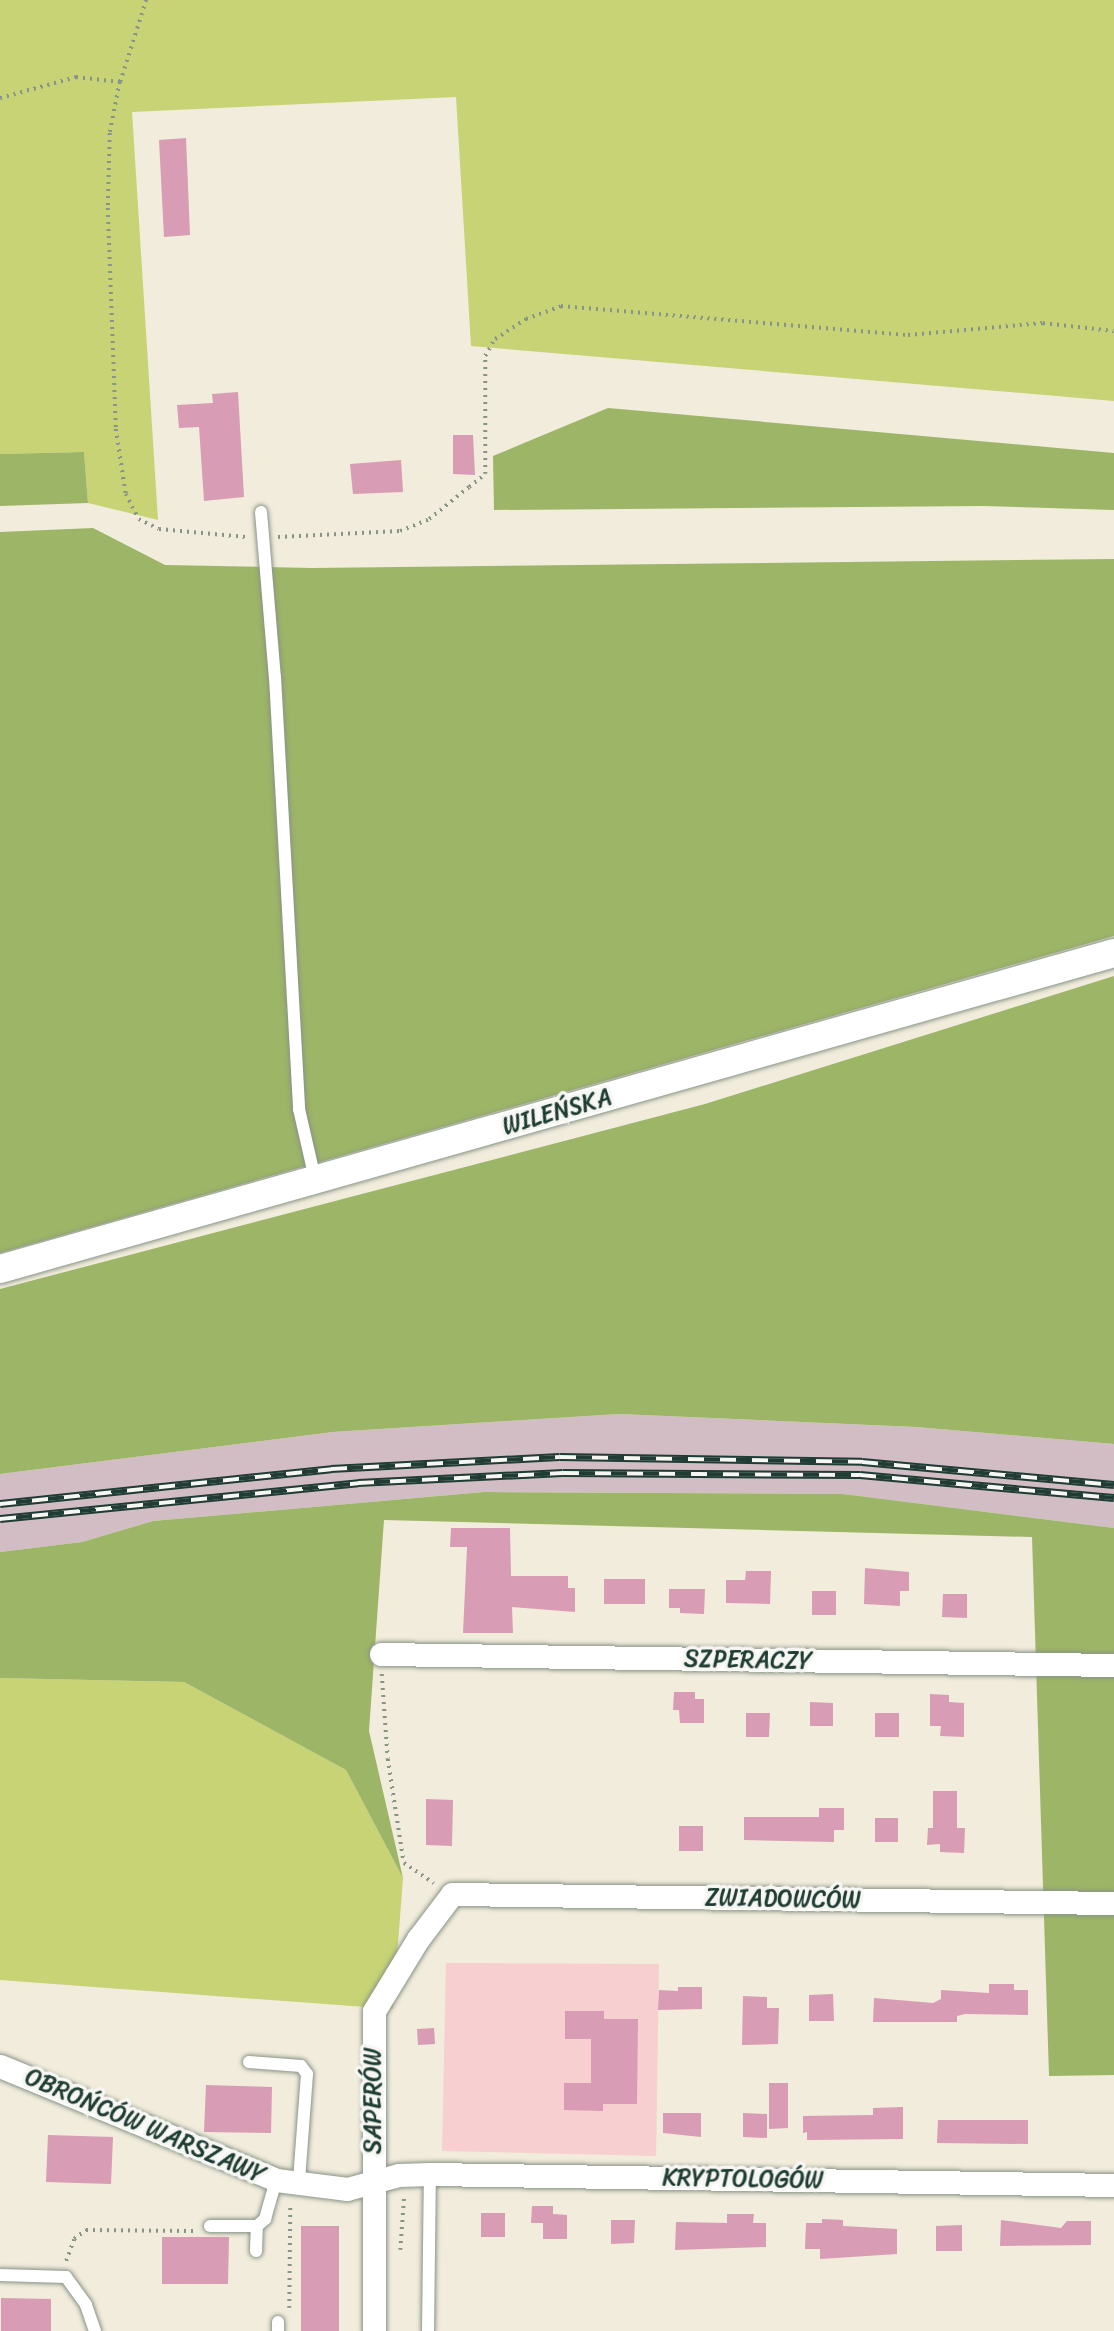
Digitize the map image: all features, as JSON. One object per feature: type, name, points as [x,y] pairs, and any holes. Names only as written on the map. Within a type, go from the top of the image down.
[{"type":"street","name":"WILEŃSKA","points":[[0,1269],[1114,953]]},
{"type":"street","name":"SZPERACZY","points":[[381,1654],[1114,1665]]},
{"type":"street","name":"ZWIADOWCÓW","points":[[452,1894],[1114,1903]]},
{"type":"street","name":"SAPERÓW","points":[[374,2331],[374,2011],[418,1939],[452,1894]]},
{"type":"street","name":"OBROŃCÓW WARSZAWY","points":[[0,2066],[288,2184],[347,2189],[373,2185]]},
{"type":"street","name":"KRYPTOLOGÓW","points":[[373,2185],[399,2175],[430,2174],[1114,2185]]},
{"type":"lane","points":[[261,512],[299,1109],[315,1180]]},
{"type":"lane","points":[[210,2226],[257,2226],[265,2219],[288,2184],[307,2074],[302,2066],[249,2062]]},
{"type":"lane","points":[[428,2331],[430,2174]]},
{"type":"lane","points":[[256,2251],[257,2226]]},
{"type":"lane","points":[[0,2276],[66,2277],[86,2305],[95,2331]]},
{"type":"path","points":[[146,0],[120,82],[110,133],[108,208],[116,429],[127,494],[139,519],[159,528],[264,538],[400,531],[449,503],[485,474],[485,356],[495,339],[526,319],[561,306],[908,335],[1043,323],[1114,331]]},
{"type":"path","points":[[0,98],[76,77],[120,82]]},
{"type":"path","points":[[381,1654],[388,1759],[404,1863],[452,1894]]},
{"type":"path","points":[[278,2327],[289,2317],[288,2184]]},
{"type":"path","points":[[66,2277],[66,2253],[74,2239],[86,2230],[205,2231],[210,2226]]},
{"type":"path","points":[[373,2234],[403,2234]]},
{"type":"shaded area","points":[[619,1414],[916,1427],[1114,1444],[1114,1528],[843,1494],[484,1492],[153,1521],[82,1542],[0,1552],[0,1474],[333,1432]]},
{"type":"shaded area","points":[[446,1963],[659,1964],[656,2156],[442,2151]]},
{"type":"green space","points":[[0,0],[1114,0],[1114,401],[471,346],[456,97],[132,112],[158,520],[88,503],[84,452],[0,454]]},
{"type":"green space","points":[[608,408],[1114,453],[1114,510],[983,506],[494,510],[493,456]]},
{"type":"green space","points":[[84,452],[88,503],[0,506],[0,454]]},
{"type":"green space","points":[[93,528],[165,565],[312,568],[1114,559],[1114,936],[0,1253],[0,532]]},
{"type":"green space","points":[[1114,976],[1114,1444],[916,1427],[619,1414],[333,1432],[0,1474],[0,1289],[705,1104]]},
{"type":"green space","points":[[484,1492],[843,1494],[1114,1528],[1114,2075],[1049,2076],[1032,1537],[384,1520],[369,1731],[403,1878],[346,1770],[184,1682],[0,1678],[0,1552],[82,1542],[153,1521]]},
{"type":"green space","points":[[0,1678],[184,1682],[346,1770],[403,1878],[393,2009],[0,1980]]},
{"type":"building","points":[[186,138],[190,235],[164,237],[159,140]]},
{"type":"building","points":[[238,392],[244,497],[204,501],[199,427],[179,428],[177,405],[213,403],[212,394]]},
{"type":"building","points":[[453,435],[473,435],[475,475],[453,474]]},
{"type":"building","points":[[401,460],[403,492],[353,494],[350,464]]},
{"type":"building","points":[[451,1528],[510,1528],[511,1576],[568,1576],[568,1588],[575,1588],[575,1612],[512,1607],[513,1633],[463,1633],[467,1547],[450,1547]]},
{"type":"building","points":[[865,1568],[909,1572],[909,1591],[900,1591],[900,1606],[864,1604]]},
{"type":"building","points":[[746,1571],[771,1571],[770,1604],[726,1603],[726,1580],[745,1580]]},
{"type":"building","points":[[604,1579],[645,1579],[645,1604],[604,1604]]},
{"type":"building","points":[[669,1589],[705,1589],[704,1614],[680,1613],[680,1608],[669,1608]]},
{"type":"building","points":[[812,1591],[836,1591],[836,1615],[812,1615]]},
{"type":"building","points":[[943,1594],[967,1594],[967,1618],[942,1617]]},
{"type":"building","points":[[674,1692],[695,1692],[695,1699],[704,1699],[704,1723],[680,1723],[679,1710],[673,1710]]},
{"type":"building","points":[[930,1694],[949,1695],[949,1702],[964,1703],[964,1737],[940,1736],[941,1726],[930,1726]]},
{"type":"building","points":[[810,1702],[833,1703],[833,1726],[810,1726]]},
{"type":"building","points":[[746,1713],[770,1713],[769,1737],[746,1737]]},
{"type":"building","points":[[875,1713],[899,1713],[899,1737],[875,1737]]},
{"type":"building","points":[[933,1791],[957,1791],[957,1828],[965,1828],[964,1853],[940,1852],[940,1844],[927,1845],[928,1828],[933,1828]]},
{"type":"building","points":[[426,1799],[453,1800],[452,1846],[426,1845]]},
{"type":"building","points":[[819,1808],[844,1808],[844,1830],[834,1830],[834,1842],[744,1840],[744,1817],[819,1817]]},
{"type":"building","points":[[875,1818],[898,1818],[898,1842],[875,1842]]},
{"type":"building","points":[[679,1826],[703,1826],[703,1851],[679,1851]]},
{"type":"building","points":[[989,1984],[1014,1984],[1014,1990],[1028,1990],[1028,2015],[965,2014],[957,2016],[957,2022],[873,2022],[874,1998],[933,2003],[941,1999],[941,1990],[989,1993]]},
{"type":"building","points":[[678,1987],[702,1987],[702,2009],[658,2010],[659,1990],[678,1991]]},
{"type":"building","points":[[833,1994],[834,2021],[809,2021],[809,1995]]},
{"type":"building","points":[[743,1996],[767,1997],[767,2008],[779,2008],[778,2044],[742,2045]]},
{"type":"building","points":[[565,2011],[604,2011],[604,2019],[638,2019],[637,2104],[603,2104],[603,2111],[564,2110],[564,2083],[591,2083],[591,2039],[565,2039]]},
{"type":"building","points":[[434,2028],[435,2044],[418,2045],[417,2029]]},
{"type":"building","points":[[769,2083],[788,2083],[788,2128],[769,2129]]},
{"type":"building","points":[[206,2085],[272,2087],[271,2133],[204,2132]]},
{"type":"building","points":[[903,2107],[903,2139],[807,2140],[807,2132],[803,2133],[803,2116],[873,2115],[873,2108]]},
{"type":"building","points":[[663,2113],[701,2113],[701,2137],[663,2133]]},
{"type":"building","points":[[743,2113],[767,2114],[767,2138],[743,2137]]},
{"type":"building","points":[[938,2120],[1028,2120],[1028,2144],[937,2143]]},
{"type":"building","points":[[48,2135],[113,2137],[111,2184],[46,2182]]},
{"type":"building","points":[[532,2206],[553,2206],[553,2214],[567,2215],[567,2239],[543,2239],[543,2223],[531,2223]]},
{"type":"building","points":[[481,2213],[505,2213],[505,2237],[481,2237]]},
{"type":"building","points":[[727,2214],[754,2214],[753,2223],[766,2223],[766,2247],[675,2250],[676,2222],[727,2223]]},
{"type":"building","points":[[822,2219],[843,2220],[843,2226],[897,2229],[897,2254],[820,2259],[820,2249],[805,2249],[806,2223],[822,2223]]},
{"type":"building","points":[[611,2220],[635,2220],[634,2243],[611,2244]]},
{"type":"building","points":[[1001,2220],[1061,2228],[1067,2221],[1091,2221],[1091,2245],[1000,2246]]},
{"type":"building","points":[[962,2225],[962,2251],[936,2251],[936,2226]]},
{"type":"building","points":[[301,2226],[339,2226],[339,2331],[301,2331]]},
{"type":"building","points":[[162,2237],[229,2237],[228,2284],[162,2284]]},
{"type":"building","points":[[1,2298],[51,2299],[51,2331],[1,2331]]},
{"type":"railway","points":[[0,1504],[331,1469],[560,1457],[862,1462],[1114,1485]]},
{"type":"railway","points":[[0,1519],[358,1483],[563,1473],[860,1475],[1114,1498]]}]
